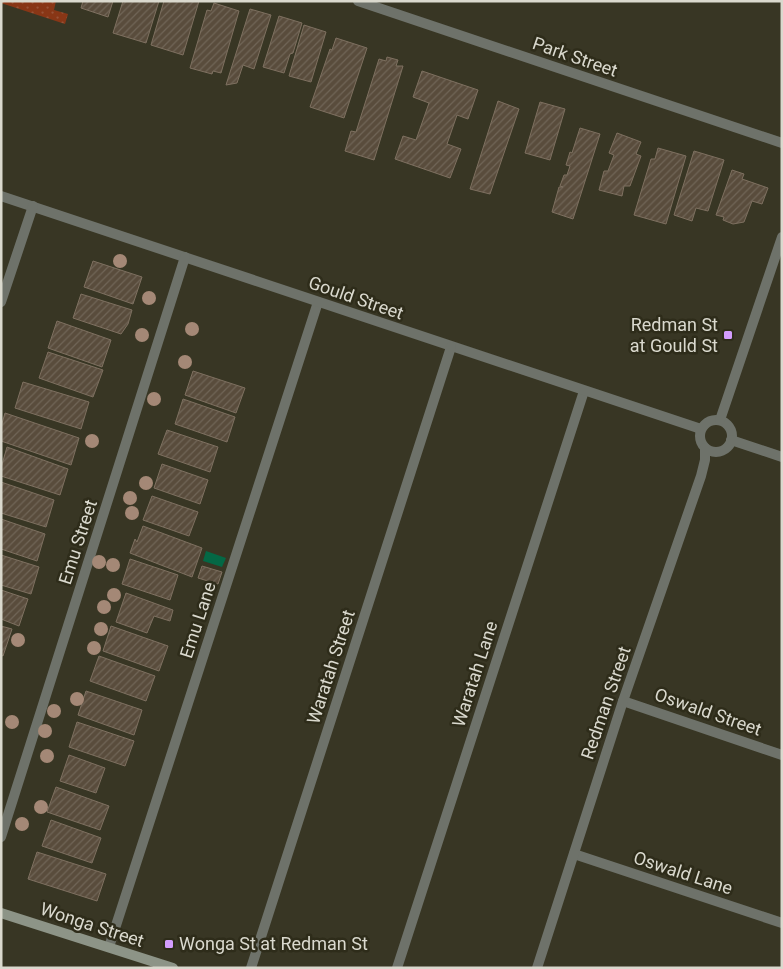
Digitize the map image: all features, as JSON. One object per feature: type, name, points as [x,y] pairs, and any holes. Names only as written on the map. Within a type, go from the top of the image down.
[{"type":"street","name":"Park Street","points":[[358,1],[782,143]]},
{"type":"street","name":"Gould Street","points":[[1,196],[700,429]]},
{"type":"street","points":[[1,302],[33,206]]},
{"type":"street","points":[[720,420],[782,237]]},
{"type":"street","name":"Emu Street","points":[[1,837],[185,258]]},
{"type":"street","name":"Emu Lane","points":[[109,947],[318,302]]},
{"type":"street","name":"Waratah Street","points":[[251,968],[451,347]]},
{"type":"street","name":"Waratah Lane","points":[[397,968],[584,391]]},
{"type":"street","points":[[711,420],[720,420],[725,422],[731,430],[731,440],[726,448],[714,452],[705,448],[700,440],[700,429],[711,420]]},
{"type":"street","points":[[731,440],[782,457]]},
{"type":"street","name":"Redman Street","points":[[536,968],[623,701],[701,476],[705,460],[705,448]]},
{"type":"street","name":"Oswald Street","points":[[623,701],[782,755]]},
{"type":"street","name":"Oswald Lane","points":[[574,854],[782,923]]},
{"type":"street","name":"Wonga Street","points":[[1,912],[173,968]]},
{"type":"shaded area","points":[[1,1],[56,1],[54,10],[68,14],[65,24],[1,3]]},
{"type":"shaded area","points":[[206,551],[226,558],[222,567],[203,561]]},
{"type":"building","points":[[83,1],[113,1],[108,17],[81,8]]},
{"type":"building","points":[[123,1],[159,1],[146,43],[113,33]]},
{"type":"building","points":[[164,1],[199,1],[183,55],[151,45]]},
{"type":"building","points":[[214,3],[239,11],[221,73],[213,71],[212,74],[190,68],[207,10],[211,11]]},
{"type":"building","points":[[250,9],[271,15],[254,69],[243,65],[237,83],[226,85]]},
{"type":"building","points":[[279,16],[302,23],[293,53],[290,54],[284,73],[263,67]]},
{"type":"building","points":[[304,25],[326,32],[311,82],[289,76]]},
{"type":"building","points":[[336,38],[367,48],[344,118],[310,107],[330,49],[332,50]]},
{"type":"building","points":[[387,57],[398,60],[396,66],[403,66],[374,160],[345,151],[351,131],[356,132],[379,59],[386,61]]},
{"type":"building","points":[[422,71],[478,90],[468,119],[457,115],[447,144],[461,149],[450,178],[395,159],[403,136],[416,140],[429,103],[413,97]]},
{"type":"building","points":[[498,101],[519,109],[490,194],[470,189]]},
{"type":"building","points":[[540,102],[565,109],[550,160],[525,153]]},
{"type":"building","points":[[580,128],[600,134],[573,219],[552,212],[559,187],[563,187],[560,186],[570,166],[566,165]]},
{"type":"building","points":[[617,133],[641,142],[636,154],[641,156],[630,186],[624,186],[622,196],[599,190],[604,171],[608,171],[614,155],[609,153]]},
{"type":"building","points":[[658,148],[686,156],[666,224],[634,215],[651,159],[655,159]]},
{"type":"building","points":[[694,151],[724,160],[708,211],[696,208],[692,221],[674,215]]},
{"type":"building","points":[[732,170],[744,174],[742,179],[768,188],[762,204],[752,201],[744,222],[733,224],[723,220],[724,217],[716,215]]},
{"type":"building","points":[[93,261],[142,277],[133,304],[84,287]]},
{"type":"building","points":[[81,294],[132,310],[128,324],[121,334],[73,318]]},
{"type":"building","points":[[57,321],[111,340],[102,367],[48,348]]},
{"type":"building","points":[[48,352],[103,370],[93,397],[39,378]]},
{"type":"building","points":[[193,371],[245,388],[236,413],[185,395]]},
{"type":"building","points":[[23,382],[89,402],[81,429],[15,408]]},
{"type":"building","points":[[183,399],[235,417],[227,442],[175,424]]},
{"type":"building","points":[[5,413],[79,438],[71,465],[1,441],[1,427]]},
{"type":"building","points":[[167,430],[218,447],[210,472],[158,454]]},
{"type":"building","points":[[7,447],[68,469],[60,495],[1,476],[1,468]]},
{"type":"building","points":[[162,464],[208,480],[200,504],[154,488]]},
{"type":"building","points":[[1,482],[54,500],[46,527],[1,513]]},
{"type":"building","points":[[152,496],[198,512],[189,536],[143,520]]},
{"type":"building","points":[[1,519],[45,534],[37,561],[1,549]]},
{"type":"building","points":[[143,526],[202,548],[192,577],[130,553],[135,539],[137,542]]},
{"type":"building","points":[[1,555],[39,567],[31,594],[1,585]]},
{"type":"building","points":[[130,559],[178,575],[170,600],[122,584]]},
{"type":"building","points":[[202,566],[222,572],[218,584],[198,578]]},
{"type":"building","points":[[1,590],[28,599],[19,626],[1,619]]},
{"type":"building","points":[[126,593],[173,610],[170,621],[154,616],[147,633],[116,622]]},
{"type":"building","points":[[1,626],[12,629],[3,656],[1,655]]},
{"type":"building","points":[[111,626],[168,646],[159,671],[103,651]]},
{"type":"building","points":[[99,656],[155,676],[146,701],[90,681]]},
{"type":"building","points":[[86,691],[142,710],[134,735],[78,715]]},
{"type":"building","points":[[77,722],[134,741],[125,766],[69,747]]},
{"type":"building","points":[[69,755],[105,768],[96,793],[60,781]]},
{"type":"building","points":[[56,787],[109,806],[100,830],[47,812]]},
{"type":"building","points":[[51,820],[101,838],[92,863],[42,846]]},
{"type":"building","points":[[37,852],[106,874],[97,901],[28,879]]},
{"type":"place","name":"Redman St at Gould St","points":[[728,335]]},
{"type":"place","name":"Wonga St at Redman St","points":[[169,944]]}]
